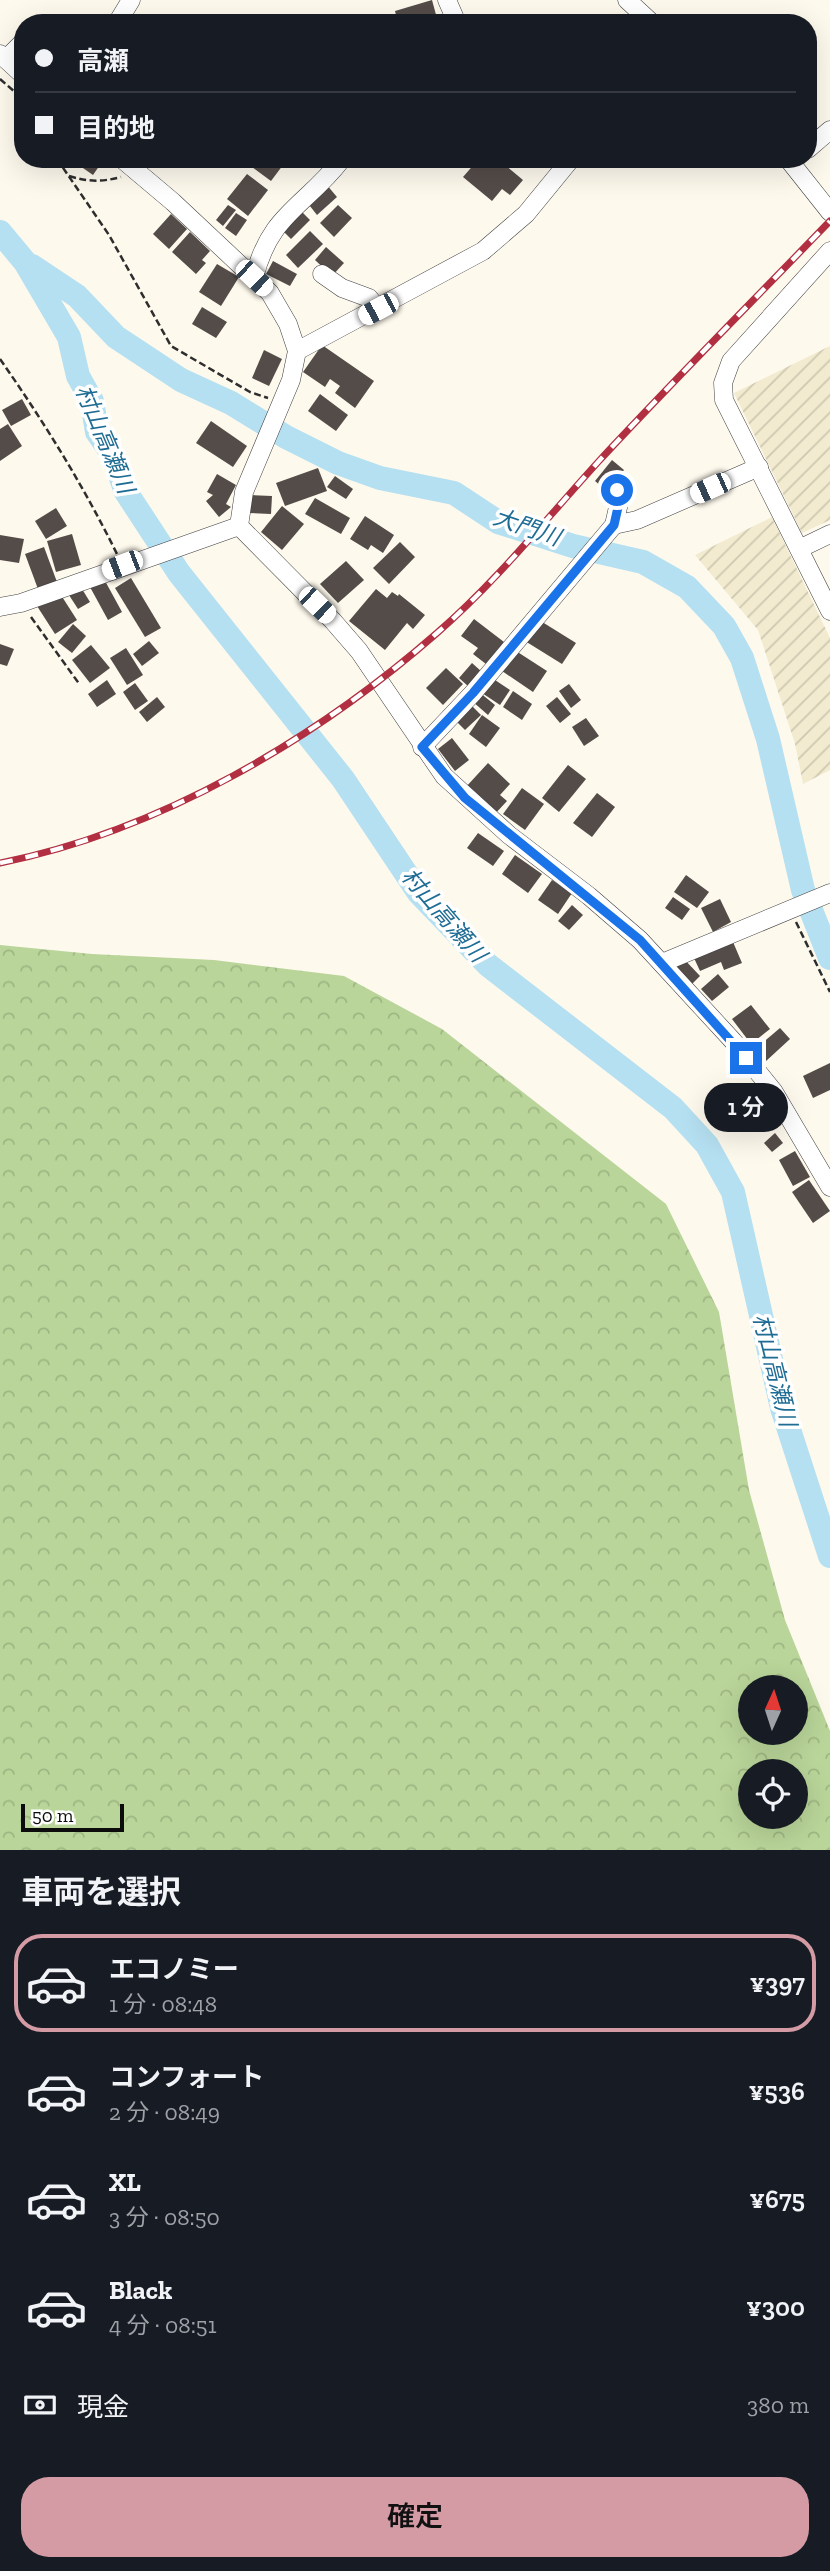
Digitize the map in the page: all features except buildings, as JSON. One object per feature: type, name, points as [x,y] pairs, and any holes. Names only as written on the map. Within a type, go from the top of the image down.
[{"type":"street","points":[[627,0],[642,14]]},
{"type":"street","points":[[132,168],[277,300],[297,351],[279,409],[244,492],[239,526]]},
{"type":"street","points":[[254,278],[267,237],[278,223],[324,183],[335,168]]},
{"type":"street","points":[[297,351],[483,251],[526,214],[555,168]]},
{"type":"street","points":[[799,168],[830,212]]},
{"type":"street","points":[[830,251],[731,361],[723,383],[724,400],[830,611]]},
{"type":"street","points":[[323,274],[342,288],[369,298],[378,309]]},
{"type":"street","points":[[614,525],[637,520],[759,467]]},
{"type":"street","points":[[422,747],[473,693],[614,525],[621,494],[617,490]]},
{"type":"street","points":[[0,607],[21,603],[122,565],[239,526]]},
{"type":"street","points":[[239,526],[359,651],[422,747],[465,798],[589,896],[662,963],[774,1092],[830,1187]]},
{"type":"street","points":[[800,548],[830,534]]},
{"type":"street","points":[[662,963],[830,894]]},
{"type":"path","points":[[0,79],[14,91]]},
{"type":"path","points":[[63,168],[109,235],[171,346],[279,409]]},
{"type":"path","points":[[69,176],[85,181],[105,181],[137,172]]},
{"type":"path","points":[[0,359],[45,423],[86,491],[122,565]]},
{"type":"path","points":[[21,603],[80,685]]},
{"type":"path","points":[[793,909],[830,992]]},
{"type":"shaded area","points":[[830,346],[830,520],[802,533],[734,393]]},
{"type":"shaded area","points":[[772,517],[830,638],[830,770],[803,784],[795,744],[758,630],[695,555]]},
{"type":"green space","points":[[0,945],[92,954],[214,960],[344,976],[442,1029],[666,1204],[719,1312],[749,1490],[785,1620],[807,1675],[738,1675],[738,1745],[808,1745],[808,1677],[830,1731],[830,1850],[0,1850]]},
{"type":"waterway","name":"村山高瀬川","points":[[0,232],[25,262],[69,337],[78,376],[92,401],[97,432],[113,455],[126,492],[179,573],[343,779],[419,893],[488,965],[673,1108],[707,1145],[733,1192],[782,1408],[830,1556]]},
{"type":"waterway","name":"大門川","points":[[32,266],[77,296],[116,337],[181,380],[231,403],[286,437],[338,463],[380,478],[454,493],[498,522],[573,546],[643,562],[687,587],[724,626],[742,658],[768,739],[803,890],[830,958]]},
{"type":"railway","points":[[0,863],[60,848],[177,804],[288,744],[390,672],[480,592],[627,431],[830,221]]},
{"type":"route","points":[[617,490],[621,494],[614,525],[473,693],[422,747],[443,776],[465,798],[640,940],[746,1058]]}]
